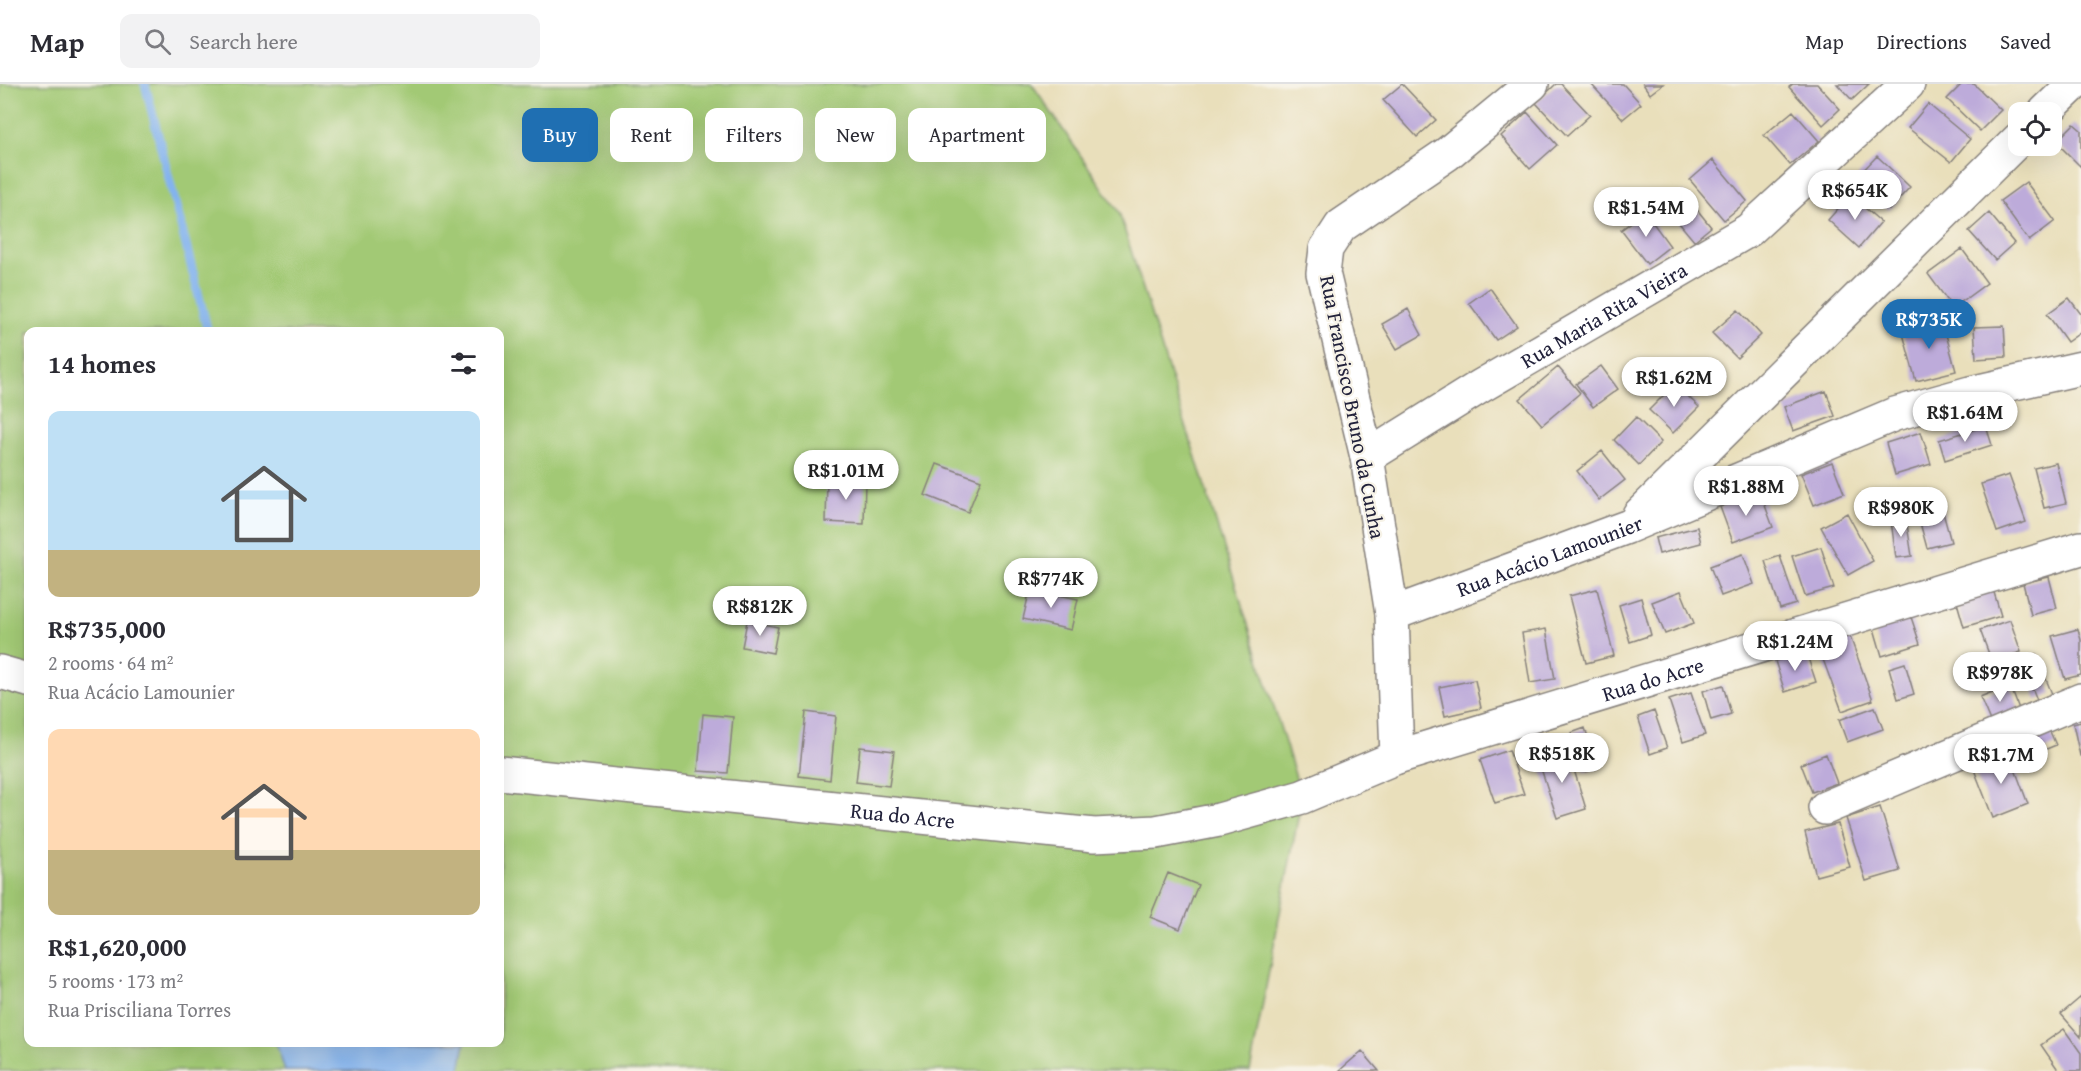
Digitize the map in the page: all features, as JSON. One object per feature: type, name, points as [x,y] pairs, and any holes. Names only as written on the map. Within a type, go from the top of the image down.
[{"type":"street","name":"Rua Francisco Bruno da Cunha","points":[[1397,757],[1392,614],[1367,457],[1323,273],[1326,249],[1341,226],[1447,154],[1532,84]]},
{"type":"street","name":"Rua Maria Rita Vieira","points":[[1367,457],[1491,380],[1749,230],[1908,84]]},
{"type":"street","points":[[2055,102],[2074,84]]},
{"type":"street","points":[[1627,527],[2008,150]]},
{"type":"street","name":"Rua Acácio Lamounier","points":[[1392,614],[1627,527],[1895,414],[1970,393],[2081,368]]},
{"type":"street","name":"Rua do Acre","points":[[504,773],[1094,835],[1156,832],[1219,820],[1302,797],[1397,757],[2081,548]]},
{"type":"street","points":[[0,672],[24,679]]},
{"type":"street","points":[[1825,808],[2081,700]]},
{"type":"green space","points":[[0,84],[1032,84],[1119,212],[1302,797],[1250,1071],[0,1071]]},
{"type":"water","points":[[278,1047],[464,1047],[460,1071],[285,1071]]},
{"type":"building","points":[[1402,84],[1436,120],[1417,137],[1383,100]]},
{"type":"building","points":[[1556,84],[1561,84],[1590,115],[1567,136],[1536,103]]},
{"type":"building","points":[[1591,84],[1623,84],[1641,104],[1623,119]]},
{"type":"building","points":[[1643,84],[1663,84],[1650,94]]},
{"type":"building","points":[[1793,84],[1817,84],[1840,109],[1823,125],[1789,87]]},
{"type":"building","points":[[1837,84],[1869,84],[1852,100]]},
{"type":"building","points":[[1962,84],[1974,84],[2001,110],[1980,131],[1947,99]]},
{"type":"building","points":[[1928,104],[1970,139],[1951,162],[1908,128]]},
{"type":"building","points":[[1793,111],[1819,141],[1790,165],[1764,135]]},
{"type":"building","points":[[1527,112],[1557,145],[1530,169],[1501,136]]},
{"type":"building","points":[[2074,124],[2081,130],[2081,167],[2062,148],[2062,136]]},
{"type":"building","points":[[1877,156],[1910,187],[1889,210],[1855,179]]},
{"type":"building","points":[[1713,160],[1747,201],[1724,220],[1690,180]]},
{"type":"building","points":[[2026,182],[2055,221],[2029,241],[2000,201]]},
{"type":"building","points":[[1683,192],[1711,227],[1694,241],[1665,206]]},
{"type":"building","points":[[1850,195],[1881,222],[1859,248],[1828,220]]},
{"type":"building","points":[[1645,212],[1670,246],[1647,264],[1621,230]]},
{"type":"building","points":[[1989,213],[2014,243],[1995,260],[1969,231]]},
{"type":"building","points":[[1962,249],[1987,283],[1953,308],[1928,274]]},
{"type":"building","points":[[1490,288],[1517,326],[1496,340],[1469,303]]},
{"type":"building","points":[[2069,298],[2081,314],[2081,332],[2067,342],[2047,314]]},
{"type":"building","points":[[1408,309],[1422,335],[1397,349],[1382,324]]},
{"type":"building","points":[[1738,310],[1761,335],[1737,358],[1712,333]]},
{"type":"building","points":[[1942,320],[1956,371],[1916,381],[1902,330]]},
{"type":"building","points":[[2004,326],[2006,357],[1976,359],[1974,327]]},
{"type":"building","points":[[1601,366],[1618,389],[1593,407],[1576,384]]},
{"type":"building","points":[[1558,367],[1580,393],[1542,425],[1520,399]]},
{"type":"building","points":[[1675,384],[1699,407],[1673,433],[1649,410]]},
{"type":"building","points":[[1826,391],[1835,416],[1793,431],[1784,407]]},
{"type":"building","points":[[1636,417],[1661,442],[1639,465],[1614,440]]},
{"type":"building","points":[[1986,426],[1992,445],[1945,460],[1939,440]]},
{"type":"building","points":[[1921,432],[1931,464],[1895,475],[1886,443]]},
{"type":"building","points":[[1602,451],[1625,480],[1599,500],[1577,471]]},
{"type":"building","points":[[1832,462],[1844,493],[1814,505],[1801,474]]},
{"type":"building","points":[[2056,463],[2066,503],[2044,508],[2034,468]]},
{"type":"building","points":[[937,464],[981,480],[968,512],[925,495]]},
{"type":"building","points":[[2009,475],[2026,522],[1997,532],[1981,484]]},
{"type":"building","points":[[827,479],[865,480],[864,524],[826,522]]},
{"type":"building","points":[[1760,492],[1773,527],[1733,542],[1720,507]]},
{"type":"building","points":[[1941,505],[1951,542],[1927,548],[1917,512]]},
{"type":"building","points":[[1847,513],[1873,561],[1848,575],[1821,527]]},
{"type":"building","points":[[1906,518],[1912,556],[1896,558],[1891,521]]},
{"type":"building","points":[[1697,527],[1701,543],[1659,554],[1655,538]]},
{"type":"building","points":[[1821,547],[1834,588],[1805,596],[1792,556]]},
{"type":"building","points":[[1743,554],[1754,584],[1721,596],[1710,566]]},
{"type":"building","points":[[1780,556],[1796,604],[1780,609],[1765,561]]},
{"type":"building","points":[[2049,577],[2057,608],[2031,615],[2023,583]]},
{"type":"building","points":[[1030,589],[1078,599],[1071,630],[1023,619]]},
{"type":"building","points":[[1597,589],[1614,656],[1586,663],[1569,596]]},
{"type":"building","points":[[1993,589],[2001,616],[1964,627],[1956,599]]},
{"type":"building","points":[[1681,591],[1694,623],[1665,634],[1652,602]]},
{"type":"building","points":[[1641,598],[1651,635],[1630,642],[1619,605]]},
{"type":"building","points":[[1910,614],[1920,644],[1882,656],[1873,625]]},
{"type":"building","points":[[2010,620],[2021,652],[1992,662],[1980,630]]},
{"type":"building","points":[[747,621],[778,627],[773,653],[742,647]]},
{"type":"building","points":[[1546,629],[1555,679],[1530,683],[1522,633]]},
{"type":"building","points":[[2078,629],[2081,640],[2081,675],[2065,679],[2052,636]]},
{"type":"building","points":[[1848,631],[1873,700],[1842,711],[1817,643]]},
{"type":"building","points":[[1806,652],[1816,682],[1785,692],[1775,661]]},
{"type":"building","points":[[2036,654],[2052,694],[2037,700],[2021,660]]},
{"type":"building","points":[[1905,663],[1914,694],[1898,699],[1889,668]]},
{"type":"building","points":[[1475,680],[1481,708],[1445,716],[1439,687]]},
{"type":"building","points":[[1723,685],[1731,714],[1711,720],[1703,691]]},
{"type":"building","points":[[2010,685],[2019,709],[1990,721],[1980,697]]},
{"type":"building","points":[[1691,693],[1705,735],[1683,742],[1669,700]]},
{"type":"building","points":[[1875,707],[1883,729],[1847,742],[1839,720]]},
{"type":"building","points":[[1654,711],[1667,748],[1650,754],[1638,717]]},
{"type":"building","points":[[806,712],[836,716],[830,780],[799,776]]},
{"type":"building","points":[[703,714],[733,717],[728,773],[698,771]]},
{"type":"building","points":[[2081,722],[2081,756],[2080,756],[2073,724]]},
{"type":"building","points":[[2048,727],[2056,745],[2025,758],[2018,740]]},
{"type":"building","points":[[1585,728],[1598,768],[1585,772],[1571,733]]},
{"type":"building","points":[[860,747],[894,751],[889,786],[856,782]]},
{"type":"building","points":[[1509,750],[1524,794],[1495,803],[1480,760]]},
{"type":"building","points":[[1568,750],[1586,809],[1557,818],[1538,759]]},
{"type":"building","points":[[2009,753],[2028,804],[1993,818],[1973,767]]},
{"type":"building","points":[[1826,754],[1837,783],[1812,792],[1801,764]]},
{"type":"building","points":[[1880,807],[1900,871],[1866,881],[1846,818]]},
{"type":"building","points":[[1838,824],[1850,867],[1816,876],[1805,832]]},
{"type":"building","points":[[1168,873],[1198,885],[1180,929],[1150,917]]},
{"type":"building","points":[[2081,997],[2081,1037],[2061,1014]]},
{"type":"building","points":[[2064,1029],[2081,1053],[2081,1071],[2059,1071],[2041,1045]]},
{"type":"building","points":[[1362,1051],[1379,1071],[1339,1071]]},
{"type":"waterway","points":[[145,84],[207,327]]}]
